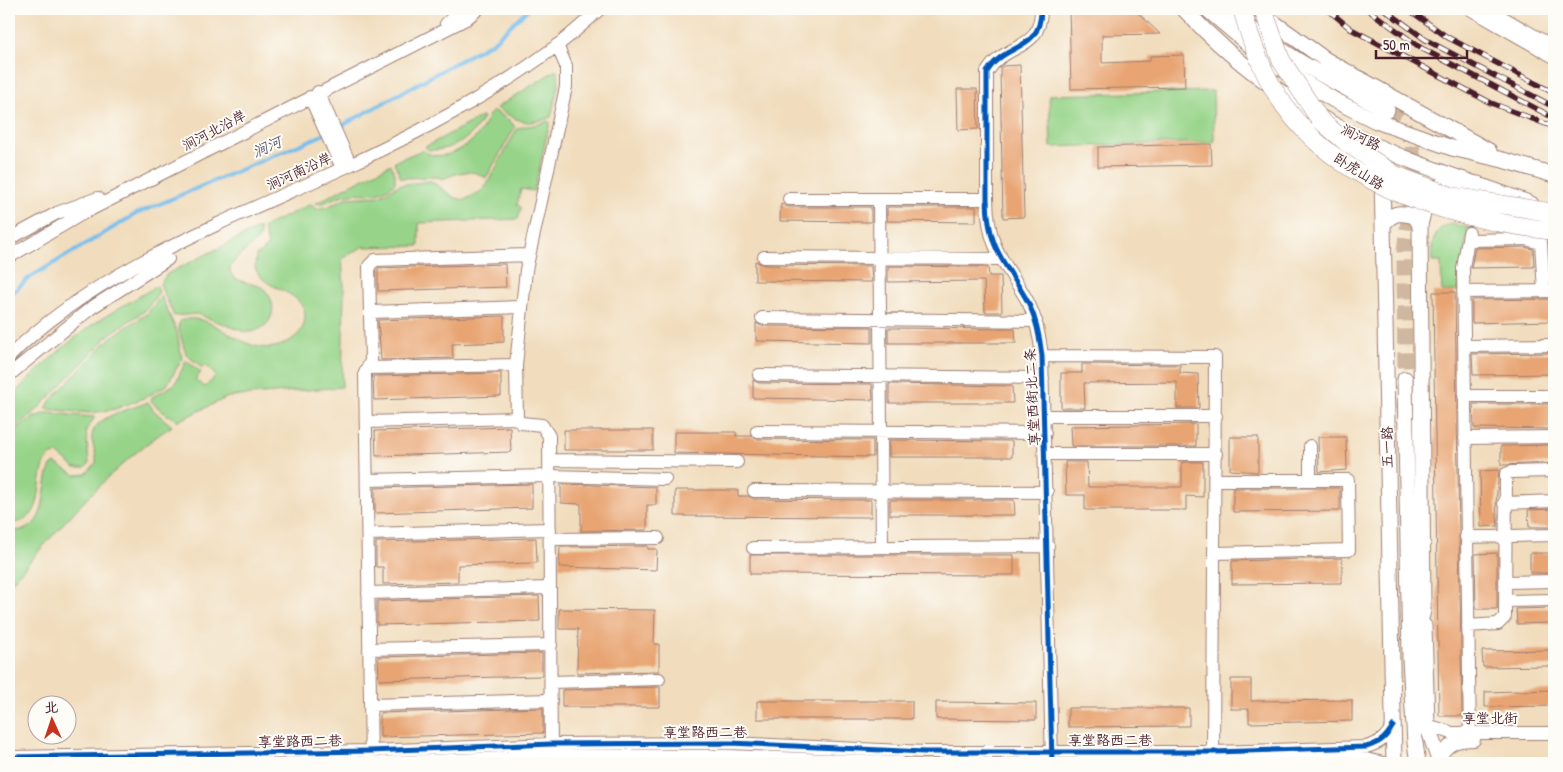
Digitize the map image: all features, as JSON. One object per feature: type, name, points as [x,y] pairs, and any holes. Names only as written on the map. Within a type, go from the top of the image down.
[{"type":"highway","name":"卧虎山路","points":[[1242,9],[1251,41],[1275,93],[1296,121],[1334,157],[1390,190],[1443,210],[1510,226],[1554,231]]},
{"type":"highway","name":"卧虎山路","points":[[1263,9],[1280,60],[1320,120],[1347,143],[1395,176],[1452,196],[1554,213]]},
{"type":"main road","name":"涧河路","points":[[1175,9],[1188,13],[1250,70],[1357,137],[1432,168],[1554,213]]},
{"type":"main road","name":"涧河路","points":[[1207,9],[1266,59],[1334,100],[1393,127],[1452,148],[1554,175]]},
{"type":"main road","points":[[1229,9],[1287,52],[1337,84],[1387,110]]},
{"type":"main road","name":"涧河路","points":[[1255,9],[1326,60],[1406,103],[1503,160]]},
{"type":"main road","name":"五一路","points":[[1357,137],[1382,175],[1394,763]]},
{"type":"main road","points":[[1427,725],[1423,611],[1420,225],[1428,193],[1449,181],[1478,184]]},
{"type":"main road","points":[[1383,224],[1392,214],[1401,212],[1415,216],[1420,225]]},
{"type":"main road","points":[[1405,379],[1410,659],[1418,763]]},
{"type":"main road","points":[[1410,659],[1423,611]]},
{"type":"main road","points":[[1412,704],[1427,725],[1440,761]]},
{"type":"street","name":"涧河北沿岸","points":[[436,33],[462,9]]},
{"type":"street","name":"涧河北沿岸","points":[[9,257],[65,223],[314,94],[466,19],[478,9]]},
{"type":"street","name":"涧河南沿岸","points":[[9,357],[30,336],[89,295],[138,265],[451,114],[557,45],[600,9]]},
{"type":"street","name":"享堂西街北二条","points":[[1041,9],[1038,30],[1030,40],[1000,56],[988,72],[987,199],[990,232],[1000,259],[1025,298],[1036,321],[1042,356],[1047,492],[1052,757]]},
{"type":"street","points":[[1470,9],[1554,57]]},
{"type":"street","points":[[1488,9],[1554,47]]},
{"type":"street","points":[[551,755],[549,436],[545,428],[537,423],[520,422],[517,418],[516,365],[520,307],[529,255],[566,87],[566,66],[557,45]]},
{"type":"street","points":[[314,94],[346,166]]},
{"type":"street","points":[[9,239],[57,213],[99,198],[130,191]]},
{"type":"street","points":[[788,199],[987,199]]},
{"type":"street","points":[[878,199],[882,547]]},
{"type":"street","points":[[9,376],[91,308],[181,250],[203,232]]},
{"type":"street","points":[[1463,292],[1549,291],[1541,243],[1525,239],[1468,237],[1463,268],[1463,292],[1464,346],[1464,396],[1466,537],[1470,736]]},
{"type":"street","points":[[370,757],[368,480],[365,373],[371,361],[368,269],[375,260],[529,255]]},
{"type":"street","points":[[764,257],[1000,259]]},
{"type":"street","points":[[370,312],[520,307]]},
{"type":"street","points":[[762,318],[1036,321]]},
{"type":"street","points":[[1464,346],[1554,345]]},
{"type":"street","points":[[1042,356],[1215,357],[1214,759]]},
{"type":"street","points":[[368,368],[516,365]]},
{"type":"street","points":[[759,375],[1043,378]]},
{"type":"street","points":[[1464,396],[1554,396]]},
{"type":"street","points":[[1044,416],[1216,416]]},
{"type":"street","points":[[366,422],[517,418]]},
{"type":"street","points":[[757,430],[882,433],[1045,433]]},
{"type":"street","points":[[1465,438],[1554,437]]},
{"type":"street","points":[[1310,446],[1310,480]]},
{"type":"street","points":[[1046,454],[1216,454]]},
{"type":"street","points":[[549,460],[737,462]]},
{"type":"street","points":[[1468,626],[1502,622],[1505,617],[1504,477],[1508,472],[1554,471]]},
{"type":"street","points":[[368,480],[550,476],[665,479]]},
{"type":"street","points":[[1215,553],[1349,550],[1348,480],[1216,480]]},
{"type":"street","points":[[754,491],[1047,492]]},
{"type":"street","points":[[1504,502],[1554,501]]},
{"type":"street","points":[[368,534],[550,534],[658,538]]},
{"type":"street","points":[[1466,537],[1554,535]]},
{"type":"street","points":[[754,548],[1048,546]]},
{"type":"street","points":[[1505,582],[1554,581]]},
{"type":"street","points":[[368,593],[550,588]]},
{"type":"street","points":[[1505,601],[1554,600]]},
{"type":"street","points":[[369,649],[551,645]]},
{"type":"street","points":[[551,682],[659,679]]},
{"type":"street","points":[[370,704],[551,700]]},
{"type":"street","name":"享堂北街","points":[[1427,725],[1452,733],[1470,736],[1554,739]]},
{"type":"street","name":"享堂路西二巷","points":[[1108,763],[1214,759],[1366,747],[1378,744],[1385,738],[1393,726]]},
{"type":"street","name":"享堂北街","points":[[1440,761],[1448,746],[1470,736],[1554,733]]},
{"type":"street","points":[[735,743],[735,760]]},
{"type":"street","name":"享堂路西二巷","points":[[375,763],[551,755],[735,743],[925,758],[1366,759],[1384,763]]},
{"type":"street","name":"享堂路西二巷","points":[[9,757],[551,755],[901,763]]},
{"type":"green space","points":[[556,70],[559,82],[551,117],[528,122],[517,119],[496,108]]},
{"type":"green space","points":[[1213,91],[1214,142],[1051,147],[1049,95]]},
{"type":"green space","points":[[494,111],[509,120],[515,127],[486,178],[475,173],[464,172],[442,179],[438,177],[401,178],[394,162],[422,150],[438,156],[463,148],[477,136],[488,116]]},
{"type":"green space","points":[[481,117],[483,118],[473,132],[461,142],[446,148],[429,150],[425,147]]},
{"type":"green space","points":[[547,121],[550,122],[534,191],[521,189],[517,205],[521,207],[518,219],[419,223],[419,246],[362,247],[342,259],[344,288],[342,387],[228,397],[178,421],[163,412],[151,401],[152,397],[175,384],[186,361],[201,372],[195,380],[205,387],[216,376],[206,365],[202,368],[186,354],[178,327],[180,321],[194,319],[208,322],[249,344],[263,348],[279,346],[300,332],[305,317],[301,305],[296,298],[266,282],[255,268],[256,255],[261,253],[268,245],[263,227],[311,204],[315,209],[327,207],[346,198],[379,196],[399,185],[431,181],[455,198],[464,200],[480,192],[486,186],[517,129]]},
{"type":"green space","points":[[391,164],[395,174],[395,183],[387,189],[380,192],[346,195],[324,203],[316,203]]},
{"type":"green space","points":[[1452,224],[1468,227],[1460,291],[1442,291],[1441,262],[1432,262],[1432,249],[1434,238],[1440,229]]},
{"type":"green space","points":[[259,228],[260,235],[258,239],[233,263],[230,270],[235,278],[261,287],[270,297],[272,312],[266,324],[261,329],[245,332],[197,314],[174,316],[160,284],[167,274]]},
{"type":"green space","points":[[157,286],[159,292],[146,310],[111,333],[38,409],[9,434],[9,399],[41,367],[86,330]]},
{"type":"green space","points":[[161,296],[177,332],[182,359],[167,385],[146,397],[115,409],[91,413],[46,409],[50,401],[110,338],[148,313]]},
{"type":"green space","points":[[148,402],[154,411],[172,426],[149,442],[106,479],[9,585],[9,531],[23,530],[32,525],[38,518],[42,509],[51,466],[55,463],[75,475],[86,474],[96,463],[92,437],[99,423],[114,414]]},
{"type":"green space","points":[[48,413],[95,417],[86,430],[89,464],[85,468],[75,468],[58,454],[51,455],[45,463],[42,473],[36,506],[23,521],[9,523],[9,440],[26,422]]},
{"type":"building","points":[[1069,9],[1134,9],[1160,34],[1102,35],[1102,63],[1150,61],[1150,56],[1184,55],[1185,87],[1071,89]]},
{"type":"building","points":[[1020,65],[1024,217],[1003,218],[1000,69],[1003,66]]},
{"type":"building","points":[[957,89],[977,89],[978,129],[958,130]]},
{"type":"building","points":[[1211,144],[1212,165],[1098,167],[1098,147]]},
{"type":"building","points":[[781,204],[789,207],[871,207],[871,222],[780,221]]},
{"type":"building","points":[[887,207],[976,207],[976,222],[887,221]]},
{"type":"building","points":[[1524,247],[1533,249],[1534,267],[1471,268],[1475,248]]},
{"type":"building","points":[[755,261],[764,265],[871,266],[872,282],[755,281]]},
{"type":"building","points":[[505,264],[506,287],[378,291],[378,268]]},
{"type":"building","points":[[888,266],[988,267],[989,276],[1001,276],[1002,312],[985,312],[984,281],[888,282]]},
{"type":"building","points":[[1433,292],[1455,292],[1462,716],[1439,716]]},
{"type":"building","points":[[1554,299],[1554,321],[1472,323],[1472,300]]},
{"type":"building","points":[[504,316],[504,342],[452,344],[453,358],[381,360],[378,320]]},
{"type":"building","points":[[756,323],[762,326],[872,327],[872,343],[756,341]]},
{"type":"building","points":[[888,328],[1015,329],[1016,343],[888,343]]},
{"type":"building","points":[[1554,353],[1554,374],[1473,375],[1472,354]]},
{"type":"building","points":[[1082,364],[1180,365],[1180,373],[1198,374],[1199,408],[1177,408],[1177,382],[1084,383],[1085,408],[1061,408],[1061,373],[1082,373]]},
{"type":"building","points":[[501,373],[501,396],[374,400],[373,376]]},
{"type":"building","points":[[753,380],[759,383],[872,384],[873,400],[753,398]]},
{"type":"building","points":[[889,384],[1012,386],[1013,403],[889,403]]},
{"type":"building","points":[[1473,404],[1554,404],[1554,429],[1474,428]]},
{"type":"building","points":[[1196,424],[1196,446],[1071,446],[1070,426]]},
{"type":"building","points":[[510,427],[511,452],[376,456],[375,431]]},
{"type":"building","points":[[564,430],[653,430],[653,450],[564,450]]},
{"type":"building","points":[[674,432],[736,432],[736,436],[751,436],[757,439],[873,440],[873,457],[674,453]]},
{"type":"building","points":[[1230,437],[1258,437],[1258,472],[1230,470]]},
{"type":"building","points":[[1318,437],[1346,437],[1347,470],[1319,472]]},
{"type":"building","points":[[889,440],[1012,441],[1012,457],[889,457]]},
{"type":"building","points":[[1554,445],[1554,463],[1501,465],[1501,446]]},
{"type":"building","points":[[1065,462],[1087,462],[1088,487],[1182,487],[1182,462],[1203,462],[1203,497],[1186,496],[1186,510],[1085,510],[1085,495],[1066,495]]},
{"type":"building","points":[[1499,470],[1496,503],[1498,526],[1481,527],[1480,471]]},
{"type":"building","points":[[532,484],[532,508],[375,513],[375,488]]},
{"type":"building","points":[[561,484],[656,487],[656,505],[647,505],[647,530],[581,531],[581,504],[561,503]]},
{"type":"building","points":[[1233,488],[1340,488],[1340,511],[1233,512]]},
{"type":"building","points":[[675,490],[738,490],[738,496],[748,496],[754,499],[871,500],[871,517],[675,516]]},
{"type":"building","points":[[890,500],[1014,500],[1015,515],[890,515]]},
{"type":"building","points":[[1554,509],[1554,527],[1529,527],[1528,510]]},
{"type":"building","points":[[536,538],[537,563],[458,565],[458,582],[383,584],[383,567],[376,567],[376,542]]},
{"type":"building","points":[[648,546],[648,549],[657,549],[656,570],[559,567],[560,547]]},
{"type":"building","points":[[1497,553],[1497,609],[1476,609],[1475,554]]},
{"type":"building","points":[[1530,553],[1554,553],[1554,573],[1530,573]]},
{"type":"building","points":[[750,555],[1014,555],[1014,575],[750,574]]},
{"type":"building","points":[[1342,558],[1342,583],[1232,584],[1232,561]]},
{"type":"building","points":[[539,596],[540,621],[377,625],[377,601]]},
{"type":"building","points":[[1554,608],[1554,623],[1517,624],[1516,609]]},
{"type":"building","points":[[559,609],[655,610],[654,644],[659,644],[659,671],[577,673],[578,629],[559,629]]},
{"type":"building","points":[[1554,650],[1554,666],[1483,667],[1482,651]]},
{"type":"building","points":[[542,653],[542,676],[379,680],[378,657]]},
{"type":"building","points":[[1231,679],[1251,679],[1251,701],[1352,700],[1352,721],[1249,723],[1249,709],[1231,709]]},
{"type":"building","points":[[660,687],[660,707],[562,707],[562,690]]},
{"type":"building","points":[[1554,690],[1554,706],[1485,707],[1485,692]]},
{"type":"building","points":[[757,701],[912,701],[912,719],[757,719]]},
{"type":"building","points":[[936,702],[1036,703],[1036,720],[936,719]]},
{"type":"building","points":[[543,708],[543,733],[380,737],[380,713]]},
{"type":"building","points":[[1068,708],[1189,708],[1189,726],[1068,727]]},
{"type":"waterway","name":"涧河","points":[[336,129],[493,42],[528,9]]},
{"type":"waterway","name":"涧河","points":[[9,296],[29,278],[136,214],[325,134]]},
{"type":"tunnel","points":[[1387,110],[1403,122],[1412,145],[1415,167],[1404,251],[1405,379]]},
{"type":"railway","points":[[1327,9],[1351,29],[1491,103],[1554,127]]},
{"type":"railway","points":[[1367,9],[1421,48],[1554,118]]},
{"type":"railway","points":[[1384,9],[1426,40],[1554,107]]},
{"type":"railway","points":[[1408,9],[1447,37],[1554,93]]},
{"type":"cycle path","points":[[1041,9],[1035,33],[1029,40],[1003,55],[987,72],[987,199],[988,217],[995,245],[1032,310],[1038,330],[1042,356],[1052,763]]},
{"type":"cycle path","points":[[9,757],[370,751],[551,744],[730,743],[925,752],[1214,752],[1366,747],[1382,740],[1393,726]]}]
